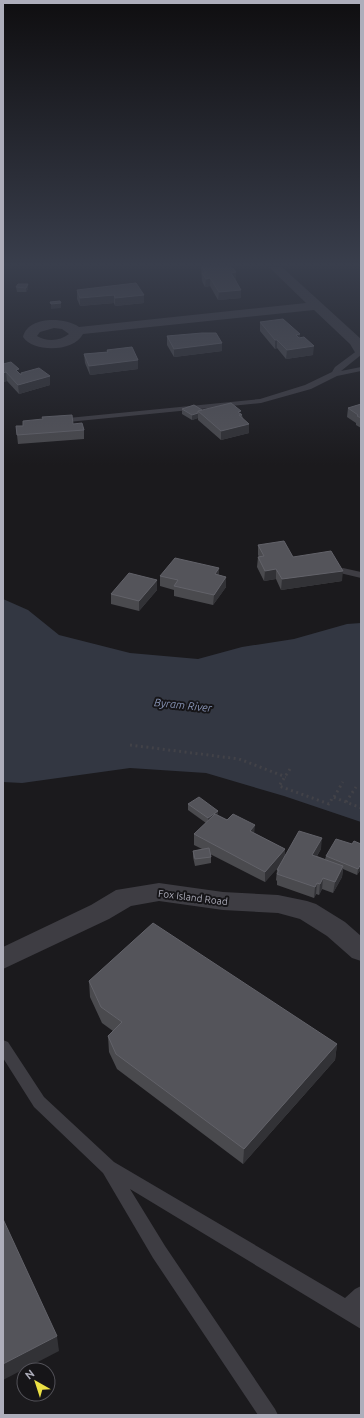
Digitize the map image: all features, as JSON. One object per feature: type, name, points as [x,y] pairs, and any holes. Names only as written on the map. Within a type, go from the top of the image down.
[{"type":"street","points":[[346,333],[356,342],[361,352]]},
{"type":"street","name":"Fox Island Road","points":[[3,959],[100,912],[125,897],[159,892],[223,901],[278,904],[307,911],[336,929],[361,951]]},
{"type":"lane","points":[[336,374],[338,369],[361,352]]},
{"type":"lane","points":[[53,422],[261,400],[308,387],[336,374],[361,369]]},
{"type":"lane","points":[[342,570],[361,575]]},
{"type":"lane","points":[[3,1046],[39,1102],[108,1168],[347,1309],[361,1320]]},
{"type":"lane","points":[[108,1168],[160,1252],[269,1415]]},
{"type":"lane","points":[[347,1309],[361,1295]]},
{"type":"path","points":[[130,745],[239,760],[286,776]]},
{"type":"path","points":[[290,769],[279,786],[328,804],[343,782]]},
{"type":"path","points":[[346,802],[356,787]]},
{"type":"path","points":[[334,797],[361,808]]},
{"type":"water","name":"Byram River","points":[[3,599],[28,610],[59,635],[130,653],[198,659],[242,647],[294,639],[347,624],[361,623],[361,822],[284,796],[206,773],[130,768],[22,783],[3,782]]},
{"type":"building","points":[[216,333],[222,343],[174,349],[167,336]]},
{"type":"building","points":[[269,333],[299,333],[300,334],[296,335],[299,338],[304,337],[314,346],[287,350],[277,340],[275,340]]},
{"type":"building","points":[[132,347],[138,360],[89,366],[84,354],[108,352],[107,350]]},
{"type":"building","points":[[11,362],[19,369],[16,370],[21,375],[21,373],[39,368],[50,376],[18,385],[6,372],[3,373],[3,364]]},
{"type":"building","points":[[231,403],[241,411],[238,412],[242,415],[239,415],[249,424],[221,431],[198,411]]},
{"type":"building","points":[[361,404],[361,418],[348,408]]},
{"type":"building","points":[[194,405],[202,410],[192,415],[182,409]]},
{"type":"building","points":[[72,415],[73,424],[82,423],[84,430],[17,435],[16,426],[23,426],[23,421],[43,419],[42,417]]},
{"type":"building","points":[[284,541],[293,557],[331,551],[343,571],[282,579],[276,569],[265,571],[258,557],[264,556],[258,545]]},
{"type":"building","points":[[175,558],[219,568],[215,574],[226,577],[214,595],[174,586],[178,580],[160,576]]},
{"type":"building","points":[[129,573],[157,580],[139,601],[111,594]]},
{"type":"building","points":[[199,797],[218,811],[208,818],[188,804]]},
{"type":"building","points":[[215,814],[227,820],[233,814],[255,825],[250,831],[285,849],[265,872],[194,834]]},
{"type":"building","points":[[299,831],[322,838],[312,855],[343,866],[335,882],[323,878],[320,884],[317,883],[315,887],[277,874],[279,870],[277,870]]},
{"type":"building","points":[[336,839],[352,844],[354,841],[361,844],[361,864],[358,869],[326,856]]},
{"type":"building","points":[[209,848],[211,857],[195,859],[193,851]]},
{"type":"building","points":[[153,923],[337,1044],[244,1149],[116,1054],[108,1036],[122,1022],[101,1007],[89,981]]},
{"type":"building","points":[[3,1219],[57,1336],[3,1364]]}]
